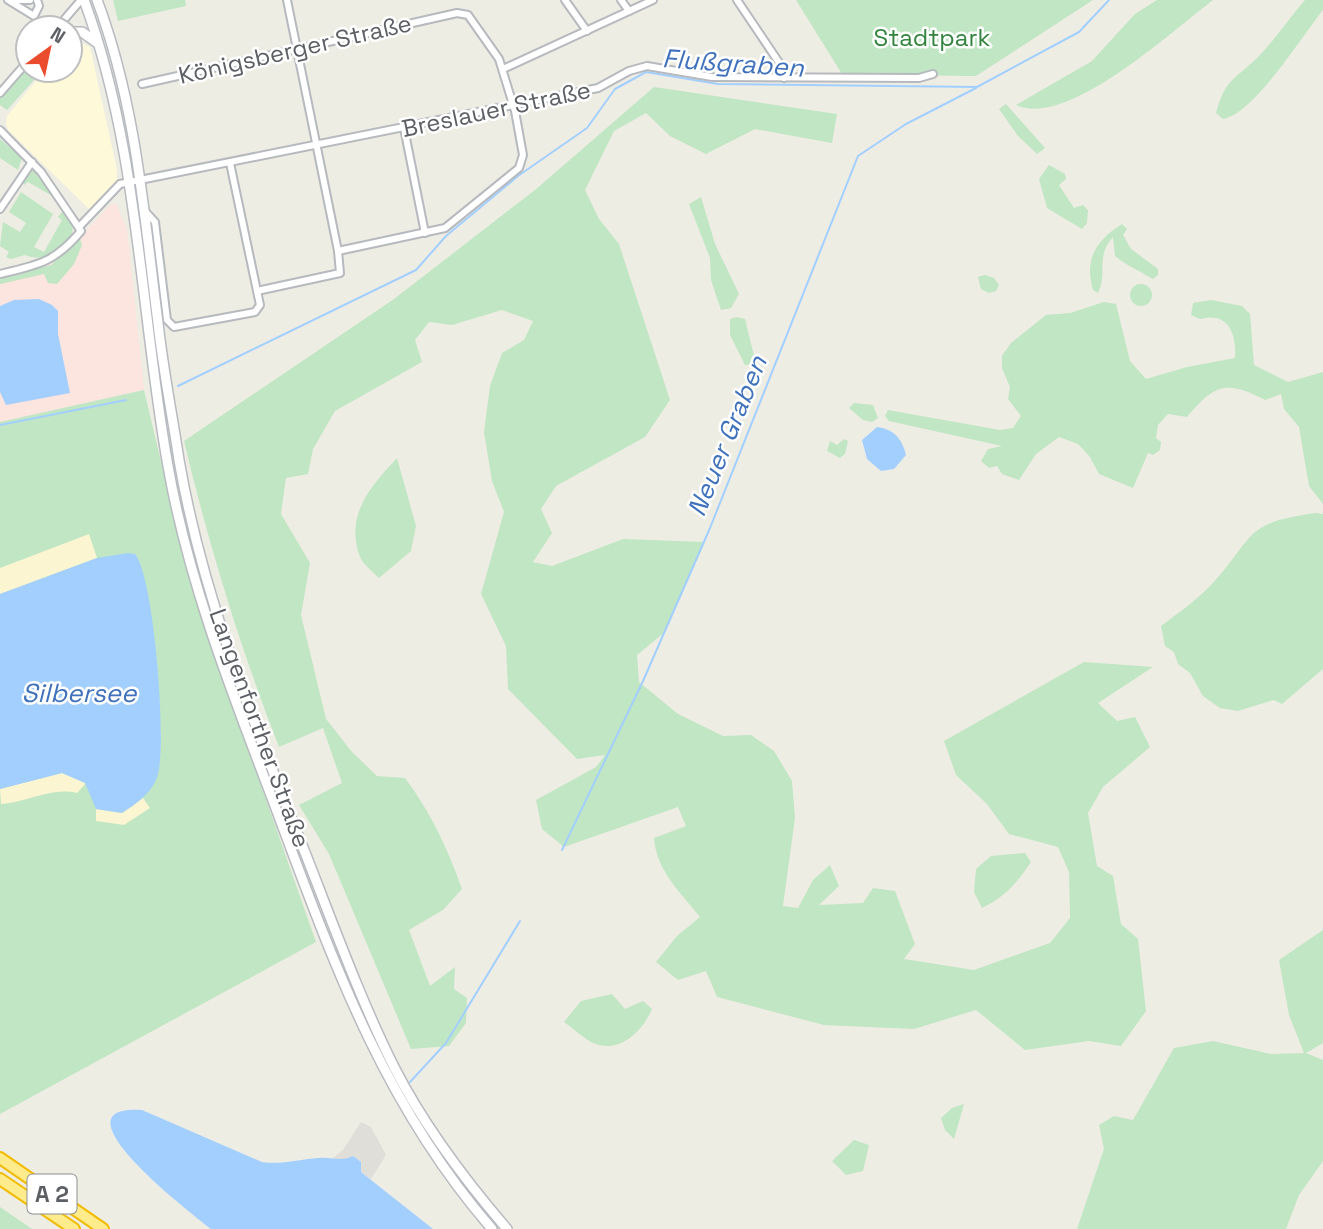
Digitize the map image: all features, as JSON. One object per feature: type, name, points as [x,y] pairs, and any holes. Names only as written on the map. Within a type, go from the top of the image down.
[{"type":"highway","name":"A 2","points":[[0,1158],[103,1229]]},
{"type":"highway","name":"A 2","points":[[0,1179],[74,1229]]},
{"type":"main road","name":"Langenforther Straße","points":[[82,0],[99,45],[129,182],[167,463],[196,583],[221,663],[326,942],[369,1044],[438,1160],[492,1229]]},
{"type":"main road","name":"Langenforther Straße","points":[[97,0],[125,93],[141,180],[158,326],[184,485],[206,579],[231,659],[338,936],[391,1059],[441,1145],[507,1229]]},
{"type":"main road","points":[[84,34],[89,35],[99,45]]},
{"type":"street","points":[[8,0],[30,0]]},
{"type":"street","points":[[8,0],[34,16],[39,6],[37,0]]},
{"type":"street","points":[[70,14],[82,0]]},
{"type":"street","points":[[257,291],[337,275],[341,269],[287,0]]},
{"type":"street","points":[[565,0],[587,31]]},
{"type":"street","points":[[621,0],[629,11]]},
{"type":"street","points":[[503,69],[653,0]]},
{"type":"street","points":[[737,0],[782,67],[785,78]]},
{"type":"street","name":"Königsberger Straße","points":[[142,84],[465,13],[499,59],[513,105],[523,155],[519,168],[451,225],[425,233]]},
{"type":"street","name":"Breslauer Straße","points":[[129,182],[598,88],[629,71],[647,66],[703,76],[919,78],[933,75]]},
{"type":"street","points":[[0,93],[14,77]]},
{"type":"street","points":[[338,251],[425,233],[404,128]]},
{"type":"street","points":[[0,130],[32,162],[80,229]]},
{"type":"street","points":[[0,209],[32,162]]},
{"type":"street","points":[[145,211],[155,222],[167,320],[171,325],[177,328],[255,312],[260,305],[230,163]]},
{"type":"street","points":[[0,274],[48,262],[62,253],[80,229],[101,208],[116,186],[129,182]]},
{"type":"shaded area","points":[[84,44],[90,47],[117,170],[117,181],[90,210],[8,130],[7,116],[33,84],[84,84]]},
{"type":"shaded area","points":[[111,204],[116,204],[127,229],[144,390],[0,422],[0,278],[41,268],[60,259]]},
{"type":"shaded area","points":[[361,1122],[371,1127],[386,1155],[371,1179],[343,1161],[333,1158],[343,1150]]},
{"type":"green space","points":[[113,0],[185,0],[186,6],[118,21]]},
{"type":"green space","name":"Stadtpark","points":[[796,0],[1093,0],[976,76],[965,76],[842,74]]},
{"type":"green space","points":[[1157,0],[1213,0],[1147,53],[1090,90],[1063,103],[1037,109],[1016,105],[1092,61],[1135,14]]},
{"type":"green space","points":[[1305,0],[1323,0],[1323,10],[1263,89],[1235,114],[1223,119],[1216,113],[1232,80],[1264,50]]},
{"type":"green space","points":[[14,77],[14,84],[30,84],[7,110],[0,105],[0,93]]},
{"type":"green space","points":[[654,87],[837,114],[832,143],[755,129],[706,154],[670,136],[646,113],[614,131],[585,190],[599,219],[619,244],[670,400],[645,437],[556,486],[541,509],[552,533],[533,562],[552,566],[623,539],[705,542],[665,632],[637,655],[639,682],[678,714],[723,736],[751,735],[774,751],[792,781],[795,818],[783,906],[798,908],[813,880],[830,865],[839,886],[819,905],[863,903],[873,888],[895,891],[915,944],[904,959],[974,970],[1050,943],[1070,918],[1069,872],[1058,847],[1009,834],[987,804],[956,775],[944,741],[1084,662],[1153,667],[1098,703],[1117,721],[1135,717],[1150,747],[1103,787],[1088,813],[1097,866],[1113,876],[1121,924],[1138,939],[1146,1011],[1121,1046],[1089,1041],[1025,1050],[976,1010],[914,1029],[824,1025],[717,997],[706,971],[678,980],[656,962],[677,936],[700,917],[664,871],[656,850],[654,838],[686,826],[678,807],[564,847],[542,829],[536,800],[596,767],[605,755],[577,759],[508,689],[506,646],[481,594],[504,512],[492,481],[484,432],[490,386],[502,353],[524,340],[533,321],[502,310],[452,325],[429,322],[415,340],[422,362],[335,411],[313,449],[308,474],[286,478],[281,514],[310,563],[301,615],[326,719],[352,752],[377,776],[405,778],[438,831],[462,889],[443,910],[409,930],[430,986],[455,967],[454,989],[467,998],[466,1023],[449,1046],[411,1049],[329,854],[299,805],[342,783],[323,728],[279,747],[226,596],[184,441],[394,299],[535,190]]},
{"type":"green space","points":[[1006,104],[1045,148],[1037,154],[1018,136],[999,109]]},
{"type":"green space","points":[[0,139],[22,158],[18,170],[0,158]]},
{"type":"green space","points":[[1049,165],[1065,174],[1066,179],[1059,185],[1074,208],[1083,205],[1088,210],[1087,223],[1082,229],[1047,208],[1039,179]]},
{"type":"green space","points":[[34,171],[54,197],[28,182],[24,185],[21,179],[27,172]]},
{"type":"green space","points":[[21,192],[53,214],[34,247],[44,252],[62,220],[58,217],[63,211],[73,226],[68,242],[56,253],[41,258],[25,255],[11,259],[6,257],[9,252],[0,246],[3,222],[20,232],[26,223],[9,212]]},
{"type":"green space","points":[[701,197],[715,244],[739,294],[731,308],[721,310],[711,280],[710,258],[689,204]]},
{"type":"green space","points":[[1122,224],[1127,229],[1123,235],[1131,249],[1158,269],[1158,275],[1153,279],[1115,256],[1113,237],[1104,251],[1098,293],[1093,290],[1090,269],[1094,251],[1105,237]]},
{"type":"green space","points":[[80,239],[82,245],[74,264],[57,284],[48,283],[44,274],[0,284],[0,278],[51,265]]},
{"type":"green space","points":[[985,275],[994,278],[999,285],[996,291],[989,293],[981,289],[978,277]]},
{"type":"green space","points":[[1141,284],[1149,287],[1152,295],[1149,303],[1141,306],[1133,303],[1130,295],[1133,287]]},
{"type":"green space","points":[[1211,300],[1242,306],[1250,314],[1254,365],[1288,382],[1323,372],[1323,504],[1309,486],[1299,427],[1284,409],[1281,394],[1265,400],[1240,390],[1222,389],[1206,398],[1187,417],[1168,414],[1158,425],[1156,438],[1161,442],[1160,450],[1153,455],[1148,453],[1133,488],[1099,474],[1090,457],[1078,444],[1059,437],[1036,454],[1019,480],[1002,474],[997,466],[989,468],[981,461],[988,449],[1002,446],[889,421],[885,416],[888,410],[1000,430],[1013,428],[1021,416],[1008,399],[1010,387],[1002,368],[1002,356],[1011,343],[1046,315],[1070,313],[1104,302],[1116,304],[1130,361],[1146,379],[1187,367],[1235,358],[1232,333],[1224,321],[1210,317],[1200,319],[1191,315],[1193,303]]},
{"type":"green space","points":[[730,319],[745,319],[756,364],[745,365],[730,335]]},
{"type":"green space","points":[[144,390],[190,583],[316,942],[0,1114],[0,422]]},
{"type":"green space","points":[[854,403],[873,405],[878,418],[872,422],[863,420],[849,408]]},
{"type":"green space","points":[[844,439],[848,441],[845,454],[840,458],[827,451],[830,441],[837,445]]},
{"type":"green space","points":[[397,458],[416,526],[411,551],[379,578],[360,557],[356,542],[358,514],[370,490]]},
{"type":"green space","points":[[1316,513],[1323,514],[1323,669],[1282,704],[1274,700],[1238,711],[1220,708],[1203,696],[1190,673],[1178,664],[1174,652],[1165,646],[1161,626],[1205,591],[1252,535],[1274,522]]},
{"type":"green space","points":[[1025,853],[1031,862],[1021,876],[1004,894],[982,908],[974,892],[976,869],[991,856]]},
{"type":"green space","points":[[1323,930],[1323,1043],[1306,1053],[1323,1060],[1323,1161],[1299,1195],[1286,1229],[1077,1229],[1104,1149],[1099,1125],[1114,1116],[1133,1120],[1174,1048],[1213,1041],[1271,1054],[1304,1053],[1289,1015],[1279,960]]},
{"type":"green space","points":[[612,994],[625,1009],[643,1001],[652,1009],[636,1033],[620,1044],[601,1046],[564,1022],[581,1001]]},
{"type":"green space","points":[[964,1104],[954,1139],[945,1130],[941,1118],[952,1108]]},
{"type":"green space","points":[[854,1140],[869,1145],[863,1171],[846,1175],[832,1161]]},
{"type":"green space","points":[[0,1207],[32,1229],[0,1229]]},
{"type":"sand","points":[[89,534],[97,558],[0,594],[0,568]]},
{"type":"sand","points":[[62,773],[86,783],[77,793],[49,793],[1,804],[0,789]]},
{"type":"sand","points":[[143,798],[150,808],[124,825],[96,821],[96,809],[122,813]]},
{"type":"water","points":[[39,299],[58,311],[58,334],[70,393],[6,405],[0,392],[0,306],[14,300]]},
{"type":"water","points":[[877,427],[893,433],[904,449],[906,455],[894,469],[881,471],[867,459],[862,440]]},
{"type":"water","name":"Silbersee","points":[[135,554],[142,569],[158,666],[161,737],[160,764],[156,780],[142,799],[122,813],[96,809],[85,783],[62,773],[0,789],[0,594],[97,558]]},
{"type":"water","points":[[142,1110],[262,1162],[340,1159],[353,1156],[361,1162],[361,1172],[433,1229],[211,1229],[156,1183],[134,1162],[118,1141],[110,1124],[117,1113]]},
{"type":"waterway","name":"Flußgraben","points":[[178,386],[416,270],[446,236],[518,176],[587,128],[615,89],[646,72],[718,84],[977,87],[1079,32],[1109,0]]},
{"type":"waterway","name":"Neuer Graben","points":[[562,850],[643,681],[710,528],[858,156],[906,124],[976,88]]},
{"type":"waterway","name":"Flußgraben","points":[[0,425],[126,400]]},
{"type":"waterway","name":"Neuer Graben","points":[[410,1082],[446,1043],[520,921]]}]
